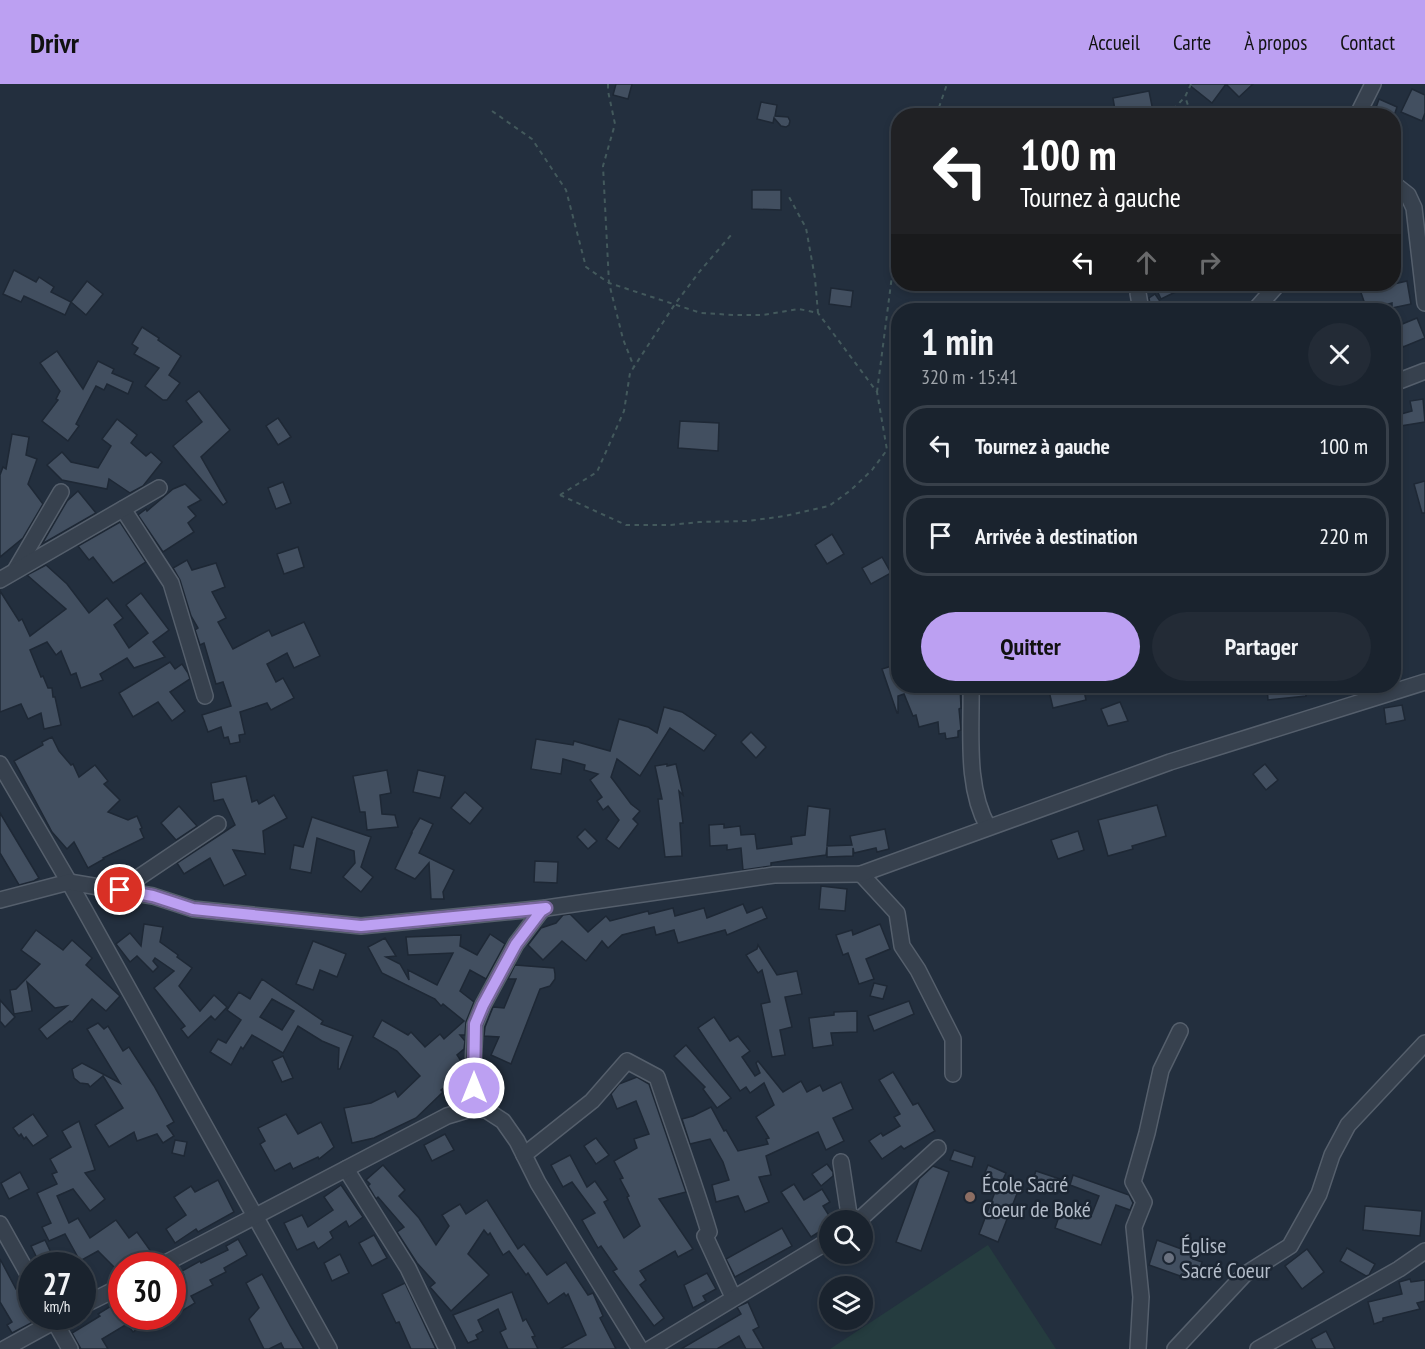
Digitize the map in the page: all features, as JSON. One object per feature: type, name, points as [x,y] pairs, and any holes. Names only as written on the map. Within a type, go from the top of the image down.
[{"type":"street","points":[[1361,108],[1373,84]]},
{"type":"street","points":[[1401,190],[1408,195],[1414,208],[1425,303]]},
{"type":"street","points":[[1262,303],[1272,291]]},
{"type":"street","points":[[1138,293],[1140,303]]},
{"type":"street","points":[[1401,380],[1425,371]]},
{"type":"street","points":[[0,580],[159,488]]},
{"type":"street","points":[[15,572],[61,492]]},
{"type":"street","points":[[123,509],[171,583],[205,696]]},
{"type":"street","points":[[1401,690],[1425,682]]},
{"type":"street","points":[[971,693],[973,777],[980,813],[988,827]]},
{"type":"street","points":[[0,900],[69,882],[153,896],[193,909],[361,926],[546,908],[774,875],[861,874],[1170,762],[1390,693]]},
{"type":"street","points":[[0,764],[69,882],[329,1349]]},
{"type":"street","points":[[120,890],[218,824]]},
{"type":"street","points":[[861,874],[897,913],[902,946],[918,970],[953,1040],[953,1074]]},
{"type":"street","points":[[474,1108],[475,1024],[516,944],[541,911],[546,908]]},
{"type":"street","points":[[1138,1349],[1141,1297],[1134,1227],[1144,1202],[1133,1182],[1148,1133],[1161,1070],[1180,1031]]},
{"type":"street","points":[[1175,1349],[1244,1275],[1290,1246],[1319,1194],[1332,1155],[1348,1125],[1425,1043]]},
{"type":"street","points":[[524,1155],[592,1101],[627,1061],[657,1077],[681,1150],[694,1181],[709,1232],[705,1236],[733,1297]]},
{"type":"street","points":[[186,1253],[447,1116],[474,1108],[486,1110],[503,1121],[538,1183],[640,1349]]},
{"type":"street","points":[[870,1210],[938,1148]]},
{"type":"street","points":[[841,1161],[848,1210]]},
{"type":"street","points":[[346,1169],[408,1268],[447,1349]]},
{"type":"street","points":[[0,1224],[18,1256]]},
{"type":"street","points":[[650,1349],[819,1246]]},
{"type":"street","points":[[1258,1349],[1399,1269],[1425,1251]]},
{"type":"street","points":[[4,1349],[36,1330]]},
{"type":"street","points":[[61,1330],[70,1349]]},
{"type":"path","points":[[608,84],[615,124],[603,166],[609,283],[623,339],[634,367]]},
{"type":"path","points":[[939,108],[947,84]]},
{"type":"path","points":[[1175,108],[1185,97],[1191,84]]},
{"type":"path","points":[[1185,97],[1189,108]]},
{"type":"path","points":[[492,111],[532,139],[561,181],[566,190],[586,267],[609,283],[701,313],[763,315],[799,309],[819,313]]},
{"type":"path","points":[[788,195],[806,228],[819,313],[877,392]]},
{"type":"path","points":[[732,234],[675,304],[630,373],[624,411],[597,472],[560,495],[626,525],[748,521],[785,516],[828,506],[872,471],[887,450],[877,392],[891,284]]},
{"type":"green space","points":[[988,1245],[1056,1349],[830,1349],[859,1330],[873,1330],[873,1321]]},
{"type":"building","points":[[616,84],[632,84],[628,99],[613,95]]},
{"type":"building","points":[[1188,84],[1226,84],[1212,103]]},
{"type":"building","points":[[1226,84],[1253,84],[1239,97]]},
{"type":"building","points":[[1412,89],[1425,95],[1425,113],[1422,121],[1401,112]]},
{"type":"building","points":[[1149,91],[1152,108],[1115,108],[1113,98]]},
{"type":"building","points":[[1379,99],[1397,107],[1397,108],[1376,108]]},
{"type":"building","points":[[761,102],[777,105],[775,116],[788,117],[789,125],[781,126],[774,118],[773,123],[757,119]]},
{"type":"building","points":[[752,190],[781,190],[781,210],[752,209]]},
{"type":"building","points":[[14,270],[36,282],[39,277],[54,287],[51,292],[71,302],[65,315],[24,296],[21,302],[3,294]]},
{"type":"building","points":[[87,281],[103,294],[86,315],[71,302]]},
{"type":"building","points":[[1407,281],[1411,304],[1401,306],[1401,303],[1365,303],[1360,291],[1401,291],[1401,282]]},
{"type":"building","points":[[831,288],[853,291],[851,307],[829,304]]},
{"type":"building","points":[[1157,291],[1178,291],[1161,299]]},
{"type":"building","points":[[1155,294],[1161,303],[1150,303],[1149,298]]},
{"type":"building","points":[[1417,318],[1425,338],[1403,347],[1401,325]]},
{"type":"building","points":[[142,327],[181,356],[169,375],[180,383],[167,400],[163,400],[145,386],[159,368],[134,354],[138,348],[132,344]]},
{"type":"building","points":[[57,351],[83,389],[98,361],[114,369],[112,373],[133,382],[128,394],[107,384],[104,390],[96,386],[76,424],[79,426],[68,441],[42,421],[58,400],[56,399],[60,391],[40,363]]},
{"type":"building","points":[[199,391],[230,430],[201,457],[227,502],[223,505],[173,446],[202,422],[186,401]]},
{"type":"building","points":[[1423,399],[1425,422],[1401,426],[1401,414],[1412,411],[1410,401]]},
{"type":"building","points":[[278,418],[291,437],[278,445],[266,426]]},
{"type":"building","points":[[117,419],[137,435],[131,443],[146,456],[151,452],[162,462],[143,486],[130,493],[109,479],[107,489],[62,480],[47,465],[62,452],[71,462],[98,468],[111,446],[102,439]]},
{"type":"building","points":[[680,421],[719,423],[718,451],[678,448]]},
{"type":"building","points":[[12,434],[29,437],[26,455],[37,459],[28,484],[43,504],[23,538],[0,557],[0,475],[3,467],[6,469]]},
{"type":"building","points":[[1425,481],[1425,513],[1422,513],[1414,484]]},
{"type":"building","points":[[283,482],[291,503],[276,509],[268,488]]},
{"type":"building","points":[[185,484],[201,500],[188,507],[196,516],[188,523],[194,532],[163,552],[138,515],[146,509],[147,511],[173,489]]},
{"type":"building","points":[[78,491],[96,513],[42,544],[67,501]]},
{"type":"building","points":[[120,522],[146,562],[113,583],[93,557],[89,560],[78,546]]},
{"type":"building","points":[[832,534],[844,554],[827,564],[815,545]]},
{"type":"building","points":[[298,547],[304,567],[284,574],[277,554]]},
{"type":"building","points":[[882,557],[891,573],[871,584],[862,568]]},
{"type":"building","points":[[187,560],[192,570],[216,563],[225,587],[212,592],[226,618],[218,622],[233,649],[269,630],[272,636],[304,622],[320,656],[294,668],[287,653],[267,664],[276,682],[283,678],[294,698],[271,710],[267,703],[240,712],[245,734],[239,735],[240,742],[230,744],[228,737],[224,738],[221,727],[208,732],[202,715],[231,706],[223,682],[216,684],[204,643],[200,645],[195,630],[198,628],[191,616],[180,580],[173,568]]},
{"type":"building","points":[[46,565],[67,584],[89,613],[107,598],[123,618],[114,625],[129,648],[148,633],[126,605],[141,593],[169,630],[153,642],[165,657],[134,668],[127,658],[100,674],[103,680],[81,688],[76,673],[71,675],[61,651],[56,655],[47,642],[30,650],[41,677],[43,676],[48,688],[52,688],[61,725],[44,729],[41,713],[28,719],[21,704],[0,712],[0,591],[19,621],[22,619],[30,636],[66,609],[27,575]]},
{"type":"building","points":[[170,662],[175,669],[182,664],[190,679],[170,692],[185,711],[172,721],[158,702],[133,717],[119,693]]},
{"type":"building","points":[[891,666],[891,693],[960,693],[961,730],[958,731],[958,737],[946,739],[945,733],[939,734],[938,722],[919,727],[916,715],[913,716],[904,694],[898,696],[897,713],[882,669]]},
{"type":"building","points":[[1049,693],[1084,693],[1086,700],[1053,708]]},
{"type":"building","points":[[1268,693],[1306,693],[1306,696],[1268,700]]},
{"type":"building","points":[[1120,702],[1128,721],[1108,726],[1101,709]]},
{"type":"building","points":[[1402,705],[1405,720],[1386,724],[1384,708]]},
{"type":"building","points":[[664,707],[682,712],[716,735],[704,751],[670,728],[640,776],[617,759],[611,777],[631,804],[640,811],[633,819],[638,824],[619,849],[606,839],[619,820],[608,806],[603,810],[597,801],[602,797],[590,780],[598,774],[584,770],[585,765],[563,759],[561,774],[531,769],[536,739],[573,745],[574,741],[610,751],[619,719],[648,727],[657,733]]},
{"type":"building","points":[[751,732],[766,747],[756,758],[741,742]]},
{"type":"building","points":[[52,737],[59,751],[71,765],[73,764],[79,777],[95,765],[108,781],[104,784],[120,800],[108,812],[128,820],[137,816],[144,838],[88,868],[74,842],[67,849],[52,832],[14,761],[43,745],[42,742]]},
{"type":"building","points":[[667,764],[667,766],[676,764],[683,795],[679,791],[683,823],[680,823],[682,856],[665,857],[658,799],[662,799],[655,766]]},
{"type":"building","points":[[1265,764],[1278,780],[1266,790],[1253,774]]},
{"type":"building","points":[[387,770],[391,793],[380,795],[382,814],[395,815],[398,827],[367,830],[365,812],[360,812],[353,776]]},
{"type":"building","points":[[418,770],[445,776],[440,798],[413,792]]},
{"type":"building","points":[[246,776],[252,802],[257,800],[259,804],[274,795],[287,818],[263,831],[265,854],[233,850],[246,875],[224,886],[210,858],[184,874],[177,863],[235,825],[223,799],[214,801],[211,783]]},
{"type":"building","points":[[465,792],[483,808],[470,824],[451,808]]},
{"type":"building","points":[[1157,805],[1166,836],[1108,856],[1098,820]]},
{"type":"building","points":[[179,806],[197,826],[176,840],[161,823]]},
{"type":"building","points":[[808,806],[830,809],[827,846],[852,845],[850,836],[885,829],[889,849],[877,852],[876,848],[854,853],[853,848],[853,856],[827,857],[827,847],[826,855],[771,863],[771,866],[743,870],[741,848],[727,850],[727,845],[710,846],[709,825],[724,824],[724,828],[740,826],[741,835],[755,834],[757,849],[792,844],[791,837],[805,835]]},
{"type":"building","points":[[0,813],[39,878],[34,881],[19,885],[0,853]]},
{"type":"building","points":[[312,817],[371,837],[361,867],[373,877],[361,892],[343,877],[355,863],[354,851],[317,838],[311,873],[290,869],[294,845],[303,847]]},
{"type":"building","points":[[420,818],[433,824],[419,853],[454,870],[443,892],[444,899],[431,899],[429,863],[415,879],[395,869]]},
{"type":"building","points":[[585,829],[597,841],[588,849],[577,837]]},
{"type":"building","points":[[1078,831],[1084,850],[1058,859],[1051,840]]},
{"type":"building","points":[[535,861],[558,862],[557,883],[534,882]]},
{"type":"building","points":[[821,886],[847,889],[845,911],[819,909]]},
{"type":"building","points":[[743,904],[747,913],[762,907],[767,918],[727,935],[725,930],[678,943],[674,930],[656,935],[654,927],[622,935],[608,948],[602,941],[586,961],[562,941],[543,960],[528,945],[541,928],[556,923],[563,915],[570,914],[588,932],[606,916],[610,921],[648,911],[649,914],[673,908],[675,916],[704,908],[707,918]]},
{"type":"building","points":[[144,924],[163,927],[160,942],[192,968],[179,986],[200,1011],[214,995],[227,1007],[215,1020],[211,1016],[188,1038],[181,1029],[185,1026],[154,988],[174,971],[155,958],[153,961],[158,967],[153,972],[137,956],[130,962],[116,944],[130,933],[141,946]]},
{"type":"building","points":[[880,924],[890,949],[866,959],[874,979],[859,984],[848,953],[843,955],[836,935],[852,930],[853,935]]},
{"type":"building","points":[[36,930],[63,950],[72,940],[92,958],[86,965],[120,996],[106,1011],[92,999],[72,1022],[70,1021],[47,1039],[39,1029],[67,1006],[55,1008],[27,982],[32,1011],[14,1014],[10,990],[16,989],[40,964],[21,950]]},
{"type":"building","points":[[490,934],[505,944],[486,979],[470,970],[460,991],[474,1002],[466,1022],[465,1035],[460,1035],[465,1041],[464,1049],[457,1055],[463,1064],[463,1072],[441,1090],[443,1092],[416,1118],[374,1138],[352,1143],[344,1108],[371,1103],[395,1091],[398,1097],[420,1076],[397,1051],[373,1037],[382,1020],[408,1035],[411,1032],[425,1047],[440,1034],[444,1039],[464,1021],[443,1004],[441,1006],[435,999],[382,973],[368,947],[385,938],[396,956],[386,957],[400,964],[409,980],[408,970],[437,985],[453,953],[408,955],[406,937],[461,935],[460,946],[477,955]]},
{"type":"building","points":[[313,941],[346,954],[337,977],[320,970],[313,990],[296,984]]},
{"type":"building","points":[[758,945],[777,975],[797,971],[802,994],[785,997],[792,1027],[780,1030],[785,1055],[772,1057],[761,1004],[770,1002],[762,970],[758,973],[746,955],[757,949]]},
{"type":"building","points":[[515,965],[554,968],[555,979],[550,986],[540,989],[511,1064],[491,1055],[499,1037],[484,1036],[493,1007],[504,1008],[516,979],[508,979]]},
{"type":"building","points":[[262,979],[323,1021],[321,1024],[353,1036],[340,1069],[338,1069],[339,1048],[322,1041],[298,1026],[283,1053],[252,1035],[243,1049],[241,1047],[231,1065],[210,1052],[218,1039],[226,1043],[241,1020],[227,1010],[239,992],[250,999]],"holes":[[[272,999],[294,1011],[282,1030],[260,1017]]]},
{"type":"building","points":[[874,983],[887,986],[883,999],[870,996]]},
{"type":"building","points":[[0,1000],[15,1017],[5,1027],[0,1021]]},
{"type":"building","points":[[909,1001],[914,1014],[874,1031],[868,1016]]},
{"type":"building","points":[[857,1011],[857,1032],[831,1033],[833,1045],[813,1048],[809,1018],[834,1015],[834,1012]]},
{"type":"building","points":[[714,1017],[730,1041],[738,1036],[750,1051],[742,1057],[755,1076],[760,1073],[756,1063],[758,1061],[783,1092],[801,1081],[807,1092],[820,1085],[823,1091],[841,1082],[853,1109],[833,1118],[844,1141],[826,1150],[818,1132],[766,1156],[771,1175],[759,1177],[769,1202],[745,1212],[738,1196],[716,1202],[712,1185],[729,1180],[723,1162],[710,1139],[690,1144],[682,1119],[711,1107],[738,1151],[768,1144],[766,1139],[769,1138],[756,1117],[774,1105],[764,1083],[750,1093],[746,1087],[740,1091],[698,1028]]},
{"type":"building","points":[[98,1023],[104,1029],[108,1026],[123,1051],[129,1047],[174,1122],[167,1126],[174,1136],[163,1143],[157,1134],[137,1141],[134,1132],[109,1147],[95,1125],[123,1108],[103,1076],[90,1087],[74,1078],[72,1069],[82,1063],[120,1083],[87,1029]]},
{"type":"building","points":[[686,1045],[731,1098],[717,1108],[703,1089],[705,1087],[674,1056]]},
{"type":"building","points":[[283,1056],[293,1078],[282,1082],[272,1061]]},
{"type":"building","points":[[893,1072],[913,1105],[918,1103],[935,1131],[904,1149],[901,1146],[882,1159],[869,1141],[881,1133],[883,1136],[900,1126],[894,1117],[900,1114],[879,1080]]},
{"type":"building","points":[[637,1077],[649,1084],[686,1192],[659,1199],[693,1249],[678,1257],[675,1251],[640,1271],[646,1280],[640,1285],[664,1318],[654,1326],[613,1271],[617,1269],[601,1246],[598,1248],[582,1220],[595,1213],[572,1182],[563,1187],[551,1165],[570,1155],[587,1187],[595,1181],[608,1200],[604,1202],[624,1238],[640,1226],[620,1179],[623,1178],[614,1161],[637,1148],[634,1139],[649,1134],[636,1101],[617,1109],[611,1094],[619,1084]]},
{"type":"building","points":[[33,1114],[48,1136],[33,1146],[26,1137],[24,1139],[21,1134],[19,1136],[13,1128]]},
{"type":"building","points":[[286,1114],[298,1134],[321,1122],[334,1147],[319,1159],[318,1157],[293,1169],[290,1163],[275,1171],[260,1144],[265,1141],[258,1128]]},
{"type":"building","points":[[79,1121],[95,1170],[85,1173],[105,1199],[90,1211],[73,1189],[57,1196],[69,1223],[78,1218],[90,1238],[116,1220],[129,1238],[137,1232],[151,1252],[108,1252],[108,1261],[98,1251],[75,1252],[65,1234],[49,1241],[42,1227],[51,1223],[37,1193],[57,1184],[52,1174],[57,1172],[50,1159],[71,1147],[62,1131]]},
{"type":"building","points":[[445,1134],[454,1150],[432,1161],[424,1145]]},
{"type":"building","points":[[596,1138],[609,1155],[596,1164],[584,1146]]},
{"type":"building","points":[[175,1140],[187,1142],[184,1156],[172,1153]]},
{"type":"building","points":[[954,1150],[975,1157],[972,1167],[950,1160]]},
{"type":"building","points":[[827,1164],[833,1176],[821,1186],[812,1174]]},
{"type":"building","points":[[383,1165],[405,1190],[399,1196],[419,1218],[436,1245],[449,1226],[442,1215],[460,1204],[466,1214],[487,1200],[518,1249],[524,1244],[547,1275],[566,1262],[588,1295],[593,1293],[603,1316],[600,1318],[616,1349],[560,1349],[586,1335],[568,1294],[566,1296],[564,1293],[548,1304],[528,1273],[526,1275],[509,1251],[503,1255],[490,1233],[488,1235],[484,1230],[468,1254],[489,1275],[451,1311],[430,1287],[435,1283],[417,1263],[397,1232],[404,1227],[378,1197],[376,1199],[368,1186],[370,1184],[366,1180]]},
{"type":"building","points":[[988,1165],[1006,1173],[1002,1182],[984,1175]]},
{"type":"building","points":[[933,1166],[949,1172],[921,1251],[896,1242],[919,1179]]},
{"type":"building","points":[[1036,1171],[1060,1179],[1055,1194],[1031,1185]]},
{"type":"building","points":[[20,1172],[29,1189],[9,1199],[1,1183]]},
{"type":"building","points":[[1073,1175],[1129,1195],[1133,1203],[1130,1210],[1116,1205],[1101,1245],[1055,1228],[1063,1205],[1091,1216],[1099,1196],[1070,1185]]},
{"type":"building","points":[[218,1180],[234,1212],[198,1232],[196,1229],[175,1243],[166,1229],[186,1215],[174,1197],[191,1186],[195,1192]]},
{"type":"building","points":[[794,1184],[804,1200],[822,1189],[830,1202],[823,1206],[826,1210],[819,1210],[819,1232],[811,1237],[781,1192]]},
{"type":"building","points":[[998,1184],[1018,1191],[998,1242],[979,1234]]},
{"type":"building","points":[[341,1185],[363,1217],[349,1227],[346,1221],[330,1232],[333,1238],[318,1249],[314,1242],[297,1250],[284,1223],[302,1215],[308,1227],[333,1210],[324,1197]]},
{"type":"building","points":[[1365,1206],[1422,1211],[1420,1236],[1363,1230]]},
{"type":"building","points":[[782,1228],[792,1246],[735,1277],[726,1259]]},
{"type":"building","points":[[374,1235],[387,1258],[372,1266],[359,1243]]},
{"type":"building","points":[[238,1239],[247,1255],[224,1268],[226,1272],[210,1280],[213,1285],[191,1296],[195,1303],[186,1308],[186,1269],[228,1250],[226,1246]]},
{"type":"building","points":[[45,1240],[51,1252],[34,1252],[31,1246]]},
{"type":"building","points":[[1157,1240],[1195,1254],[1193,1259],[1202,1262],[1198,1275],[1189,1271],[1186,1278],[1149,1265]]},
{"type":"building","points":[[1347,1248],[1375,1264],[1369,1275],[1366,1276],[1340,1261]]},
{"type":"building","points":[[1307,1249],[1324,1272],[1302,1289],[1285,1266]]},
{"type":"building","points":[[340,1254],[349,1273],[332,1281],[324,1263]]},
{"type":"building","points":[[0,1259],[16,1289],[18,1288],[18,1330],[12,1333],[7,1325],[12,1322],[0,1302]]},
{"type":"building","points":[[707,1273],[716,1289],[703,1296],[706,1301],[693,1308],[684,1285]]},
{"type":"building","points":[[262,1274],[304,1349],[284,1349],[281,1343],[264,1349],[249,1319],[259,1308],[246,1283]]},
{"type":"building","points":[[1410,1279],[1411,1282],[1425,1280],[1425,1301],[1417,1303],[1420,1309],[1383,1318],[1383,1321],[1374,1324],[1368,1302],[1402,1294],[1399,1282]]},
{"type":"building","points":[[405,1283],[436,1349],[411,1349],[399,1322],[396,1323],[382,1294]]},
{"type":"building","points":[[512,1292],[523,1321],[526,1319],[535,1336],[532,1337],[538,1349],[508,1349],[500,1332],[506,1329],[498,1309],[478,1320],[483,1331],[476,1335],[478,1339],[468,1343],[453,1315]]},
{"type":"building","points":[[748,1302],[759,1327],[753,1330],[764,1349],[746,1349],[739,1336],[717,1349],[681,1349],[741,1314],[737,1307]]},
{"type":"building","points":[[108,1308],[108,1330],[117,1330],[102,1339],[108,1349],[81,1349],[72,1333],[77,1330],[96,1330],[96,1318],[100,1316],[98,1314]]},
{"type":"building","points":[[1326,1331],[1335,1349],[1316,1349],[1311,1339]]},
{"type":"place","name":"École Sacré Coeur de Boké","points":[[970,1197]]},
{"type":"place","name":"Église Sacré Coeur","points":[[1169,1258]]},
{"type":"route","points":[[120,890],[153,896],[193,909],[361,926],[546,908],[541,911],[516,944],[475,1024],[474,1088]]}]
